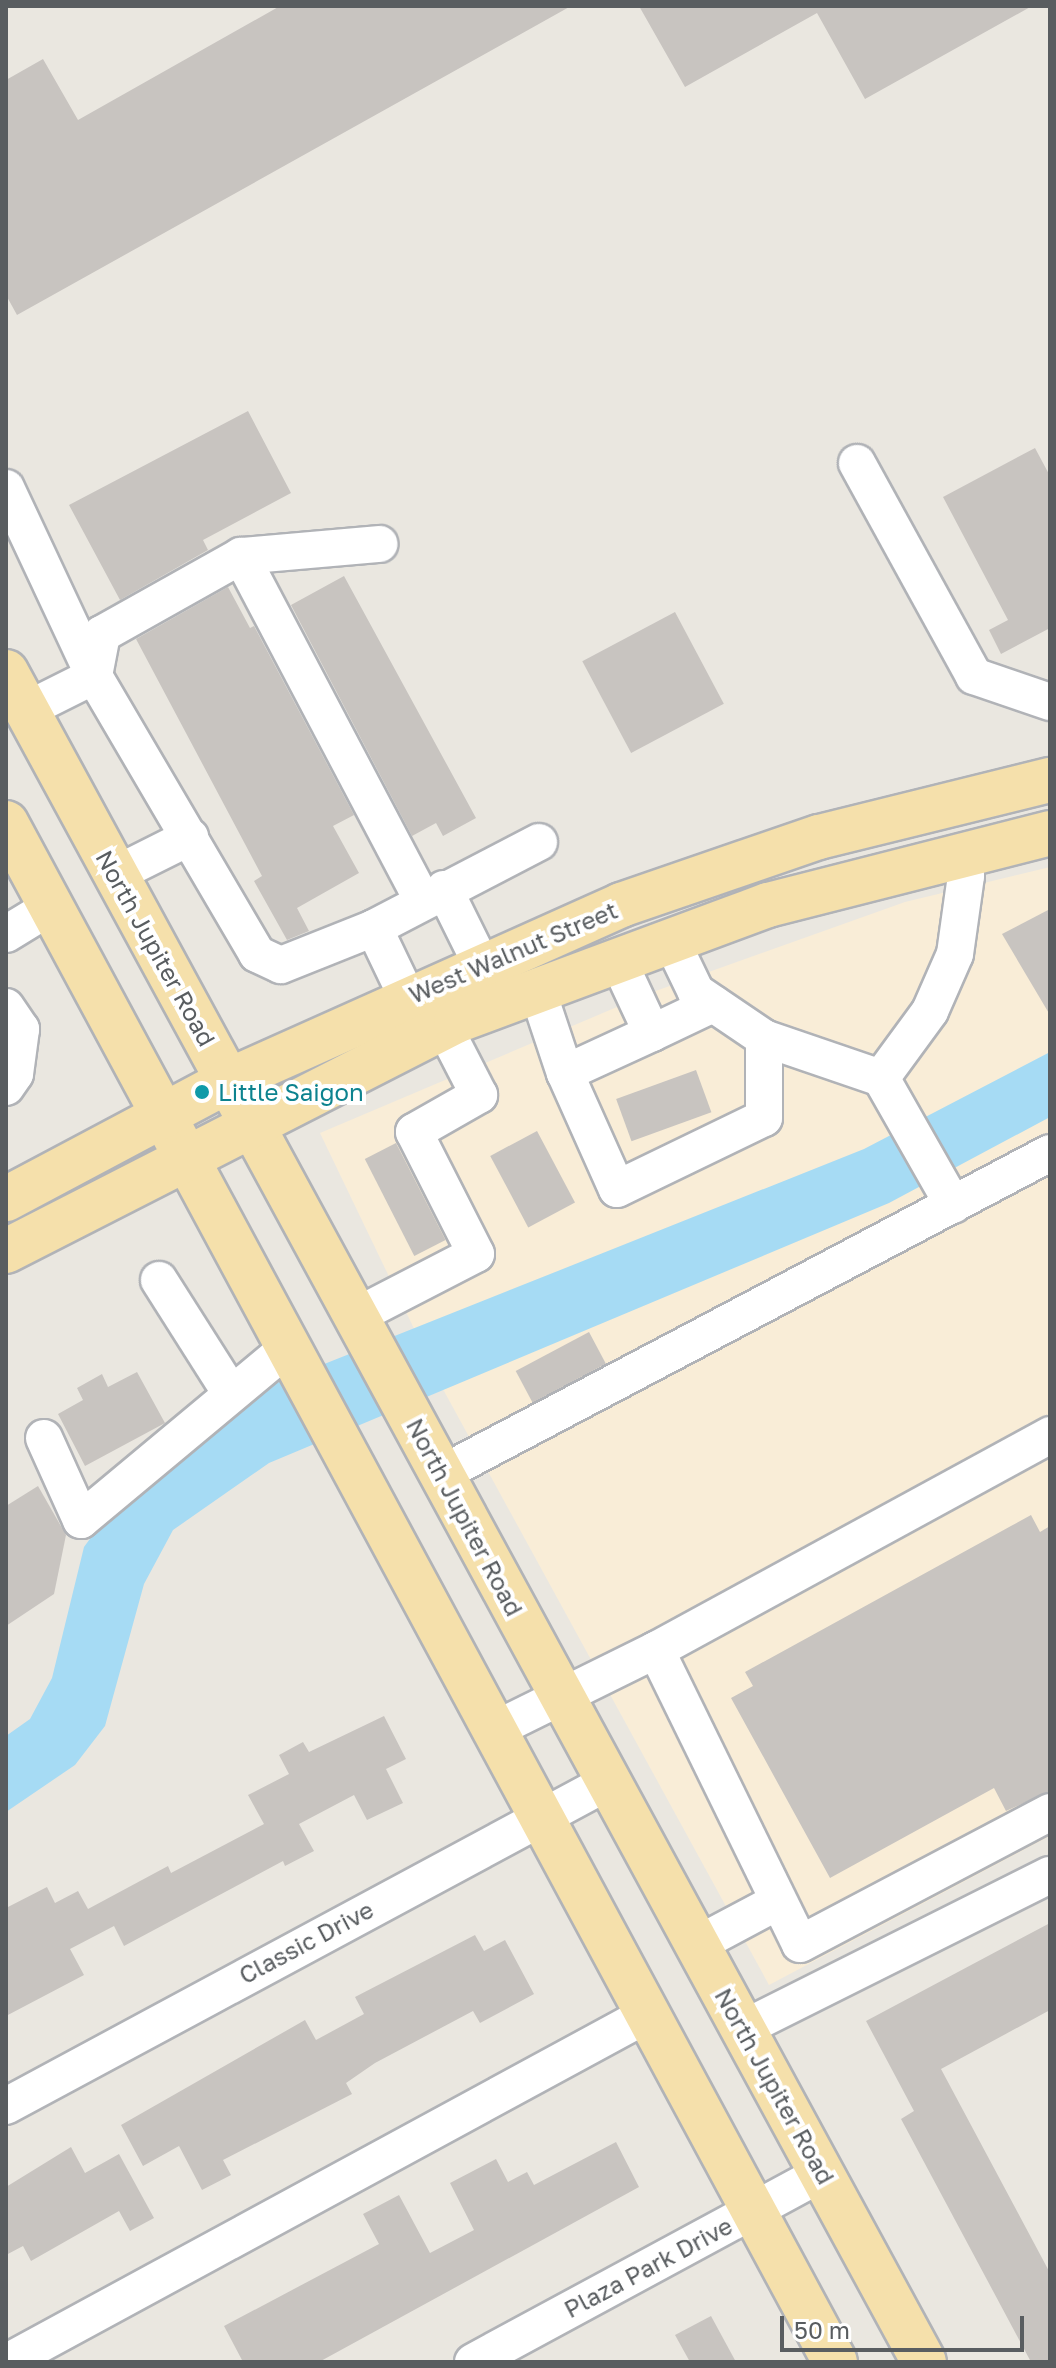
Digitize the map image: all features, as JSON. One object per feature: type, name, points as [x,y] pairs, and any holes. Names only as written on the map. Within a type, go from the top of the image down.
[{"type":"main road","name":"North Jupiter Road","points":[[16,691],[924,2362]]},
{"type":"main road","name":"West Walnut Street","points":[[6,1199],[228,1081],[481,964],[671,885],[819,837],[1050,780]]},
{"type":"main road","points":[[963,853],[963,837],[972,825],[1050,780]]},
{"type":"main road","points":[[768,905],[809,869],[877,852],[904,838],[930,819],[932,808]]},
{"type":"main road","points":[[6,823],[188,1156],[539,1819],[835,2362]]},
{"type":"main road","name":"West Walnut Street","points":[[6,1251],[444,1027],[537,989],[670,938],[768,905],[1050,833]]},
{"type":"street","points":[[857,463],[974,676],[1050,702]]},
{"type":"street","points":[[6,488],[94,676],[257,954],[281,965],[374,928],[433,894],[539,842]]},
{"type":"street","points":[[94,676],[102,634],[241,556],[379,544]]},
{"type":"street","points":[[241,556],[433,894],[481,964]]},
{"type":"street","points":[[16,691],[94,676]]},
{"type":"street","points":[[116,874],[190,837]]},
{"type":"street","points":[[881,1078],[930,1011],[955,954],[966,876],[963,853]]},
{"type":"street","points":[[6,934],[52,906]]},
{"type":"street","points":[[374,928],[407,997]]},
{"type":"street","points":[[670,938],[696,992],[764,1038],[881,1078],[949,1198]]},
{"type":"street","points":[[617,958],[652,1033]]},
{"type":"street","points":[[537,989],[565,1073],[617,1189],[764,1118],[764,1038]]},
{"type":"street","points":[[565,1073],[713,1004]]},
{"type":"street","points":[[6,1007],[21,1029],[15,1074],[6,1087]]},
{"type":"street","points":[[360,1324],[476,1254],[414,1132],[479,1095],[444,1027]]},
{"type":"street","points":[[438,1468],[949,1198],[1050,1153]]},
{"type":"street","points":[[159,1280],[230,1392]]},
{"type":"street","points":[[44,1438],[81,1520],[230,1392],[292,1352]]},
{"type":"street","points":[[492,1731],[656,1650],[1050,1435]]},
{"type":"street","points":[[656,1650],[775,1903],[800,1944],[1050,1812]]},
{"type":"street","name":"Classic Drive","points":[[6,2106],[608,1782]]},
{"type":"street","points":[[744,2028],[1050,1875]]},
{"type":"street","points":[[698,1944],[775,1903]]},
{"type":"street","points":[[7,2362],[646,2015]]},
{"type":"street","name":"Plaza Park Drive","points":[[473,2362],[822,2173]]},
{"type":"shaded area","points":[[1050,867],[1050,1836],[769,1985],[444,1391],[320,1133],[650,993],[905,902]]},
{"type":"water","points":[[1050,1052],[1050,1117],[889,1203],[269,1463],[173,1530],[144,1584],[105,1726],[75,1765],[6,1812],[6,1736],[30,1719],[52,1678],[84,1547],[117,1502],[239,1398],[864,1149]]},
{"type":"building","points":[[280,6],[571,6],[17,315],[6,295],[6,80],[43,59],[78,120]]},
{"type":"building","points":[[639,6],[1032,6],[865,99],[817,13],[685,87]]},
{"type":"building","points":[[248,411],[291,493],[203,540],[208,550],[120,600],[69,505]]},
{"type":"building","points":[[1035,448],[1050,476],[1050,628],[1001,654],[989,630],[1008,620],[943,497]]},
{"type":"building","points":[[344,576],[476,818],[443,836],[436,823],[412,836],[291,605]]},
{"type":"building","points":[[228,587],[250,628],[254,626],[354,815],[333,826],[359,873],[297,908],[309,931],[287,940],[254,881],[262,876],[136,639]]},
{"type":"building","points":[[675,612],[724,704],[631,753],[582,661]]},
{"type":"building","points":[[1050,909],[1050,1015],[1002,934]]},
{"type":"building","points":[[696,1070],[711,1112],[632,1141],[616,1099]]},
{"type":"building","points":[[537,1131],[575,1203],[528,1227],[490,1156]]},
{"type":"building","points":[[396,1143],[445,1240],[414,1256],[365,1159]]},
{"type":"building","points":[[589,1332],[606,1364],[533,1403],[516,1371]]},
{"type":"building","points":[[137,1372],[165,1423],[85,1466],[58,1414],[83,1400],[77,1388],[102,1374],[108,1387]]},
{"type":"building","points":[[38,1486],[66,1535],[54,1594],[6,1626],[6,1506]]},
{"type":"building","points":[[1031,1515],[1040,1532],[1050,1526],[1050,1791],[1006,1811],[994,1788],[830,1878],[731,1698],[753,1686],[745,1672]]},
{"type":"building","points":[[384,1716],[406,1759],[386,1769],[403,1803],[367,1820],[354,1795],[299,1824],[314,1851],[285,1866],[283,1861],[124,1946],[114,1926],[70,1949],[84,1975],[6,2016],[6,1908],[47,1887],[55,1903],[78,1891],[88,1909],[168,1866],[171,1873],[264,1824],[248,1795],[289,1774],[279,1755],[303,1742],[309,1752]]},
{"type":"building","points":[[1050,1923],[1050,2010],[941,2069],[1050,2273],[1050,2362],[1031,2362],[901,2119],[914,2111],[866,2021]]},
{"type":"building","points":[[475,1935],[484,1951],[505,1940],[534,1994],[480,2023],[473,2011],[375,2063],[346,2083],[352,2094],[223,2160],[231,2175],[202,2190],[179,2146],[143,2166],[121,2125],[305,2020],[316,2040],[364,2014],[355,1997]]},
{"type":"building","points":[[616,2142],[639,2187],[319,2362],[243,2362],[224,2326],[379,2244],[363,2214],[399,2195],[430,2253],[474,2230],[450,2183],[496,2159],[508,2182],[527,2172],[534,2185]]},
{"type":"building","points":[[71,2147],[85,2173],[119,2154],[154,2218],[130,2231],[119,2211],[31,2261],[23,2246],[6,2255],[6,2187]]},
{"type":"building","points":[[711,2316],[736,2362],[690,2362],[675,2335]]},
{"type":"place","name":"Little Saigon","points":[[202,1092]]}]
